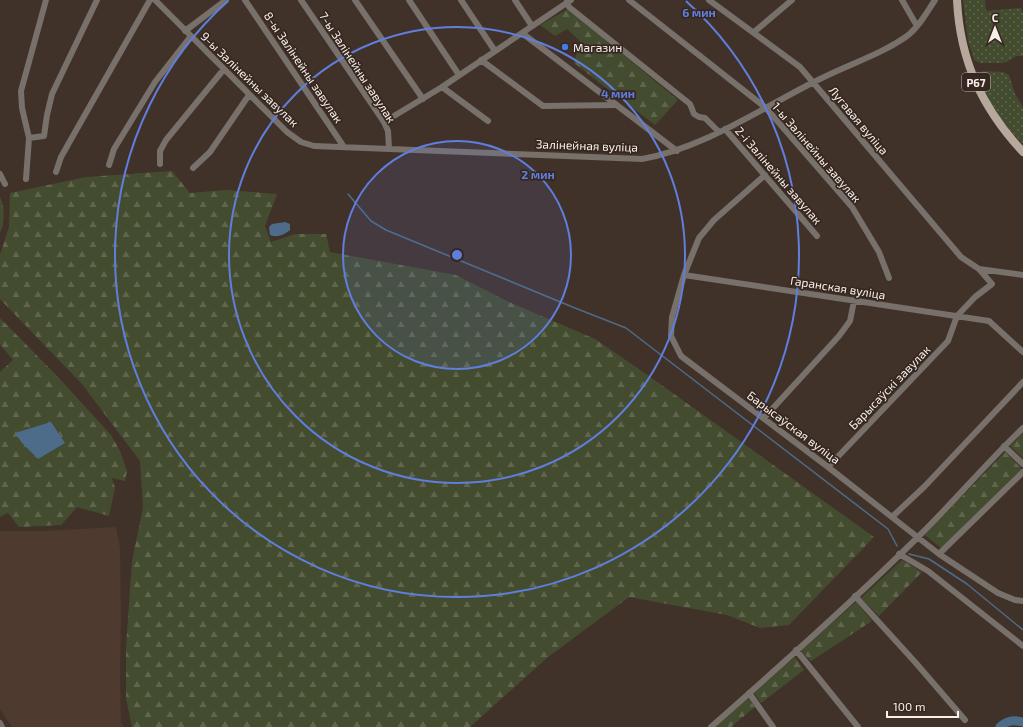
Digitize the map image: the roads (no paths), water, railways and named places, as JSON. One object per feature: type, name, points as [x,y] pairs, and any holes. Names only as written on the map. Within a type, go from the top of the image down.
[{"type":"main road","name":"Р67","points":[[957,0],[963,48],[978,89],[991,112],[1013,142],[1023,152]]},
{"type":"street","points":[[26,179],[29,138],[22,108],[21,91],[46,0]]},
{"type":"street","points":[[29,138],[44,136],[52,94],[97,0]]},
{"type":"street","points":[[56,172],[61,157],[150,0]]},
{"type":"street","name":"9-ы Залінейны завулак","points":[[155,0],[287,132],[302,142],[314,146],[344,147]]},
{"type":"street","points":[[185,31],[226,0]]},
{"type":"street","name":"8-ы Залінейны завулак","points":[[245,0],[344,147]]},
{"type":"street","name":"7-ы Залінейны завулак","points":[[301,0],[384,122],[388,131],[389,148]]},
{"type":"street","points":[[355,0],[423,99]]},
{"type":"street","points":[[409,0],[459,75]]},
{"type":"street","points":[[461,0],[495,51]]},
{"type":"street","points":[[514,0],[532,26]]},
{"type":"street","name":"1-ы Залінейны завулак","points":[[630,0],[766,108],[852,207],[879,252],[889,278]]},
{"type":"street","name":"Лугавая вуліца","points":[[709,0],[800,67],[961,257],[979,269]]},
{"type":"street","points":[[754,32],[792,0]]},
{"type":"street","points":[[902,0],[917,26]]},
{"type":"street","name":"Залінейная вуліца","points":[[344,147],[642,159],[677,151],[766,108],[813,82],[892,45],[908,35],[917,26],[935,0]]},
{"type":"street","points":[[384,122],[442,87],[569,1]]},
{"type":"street","name":"2-і Залінейны завулак","points":[[569,1],[569,7],[690,104],[694,114],[705,118],[722,130],[765,175],[817,236]]},
{"type":"street","points":[[522,33],[677,151]]},
{"type":"street","points":[[109,166],[114,149],[155,82],[191,36]]},
{"type":"street","points":[[481,60],[543,106],[615,105]]},
{"type":"street","points":[[160,164],[160,151],[166,140],[224,69]]},
{"type":"street","points":[[442,87],[488,121]]},
{"type":"street","points":[[193,168],[210,152],[249,95]]},
{"type":"street","points":[[0,174],[5,184]]},
{"type":"street","points":[[684,275],[699,238],[714,220],[765,175]]},
{"type":"street","points":[[979,269],[1023,275]]},
{"type":"street","points":[[957,316],[975,297],[992,284],[979,269]]},
{"type":"street","name":"Гаранская вуліца","points":[[684,275],[990,321],[1023,352]]},
{"type":"street","name":"Барысаўская вуліца","points":[[684,275],[674,309],[672,336],[681,356],[828,467],[939,554],[998,593],[1015,600],[1023,601]]},
{"type":"street","points":[[764,418],[850,322],[854,301]]},
{"type":"street","name":"Барысаўскі завулак","points":[[828,467],[948,342],[957,316]]},
{"type":"street","points":[[892,517],[925,486],[1023,382]]},
{"type":"street","points":[[711,727],[918,537],[1023,428]]},
{"type":"street","points":[[1004,446],[1023,464]]},
{"type":"street","points":[[939,554],[1023,472]]},
{"type":"street","points":[[899,554],[928,571],[1023,646]]},
{"type":"street","points":[[855,596],[916,662],[965,720]]},
{"type":"street","points":[[796,650],[858,727]]},
{"type":"street","points":[[749,693],[773,727]]},
{"type":"street","points":[[0,723],[2,727]]},
{"type":"water","points":[[285,222],[290,224],[290,230],[280,236],[270,235],[269,227],[272,224]]},
{"type":"water","points":[[51,422],[65,443],[38,459],[22,443],[15,433]]},
{"type":"waterway","points":[[348,194],[371,221],[386,230],[626,328],[888,529],[897,546]]},
{"type":"waterway","points":[[909,554],[929,559],[967,584],[1023,630]]},
{"type":"waterway","points":[[1000,727],[1011,721],[1023,722]]},
{"type":"place","name":"Магазин","points":[[565,47]]}]
